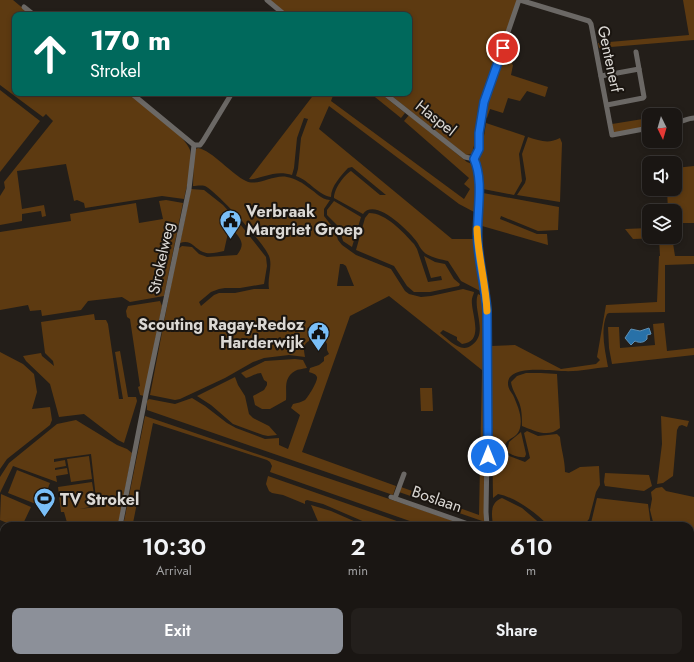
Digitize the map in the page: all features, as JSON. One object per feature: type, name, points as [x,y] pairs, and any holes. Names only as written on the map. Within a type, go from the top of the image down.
[{"type":"street","points":[[267,0],[281,12]]},
{"type":"street","points":[[487,522],[488,342],[486,294],[478,245],[478,167],[474,159],[479,149],[479,133],[484,102],[520,0]]},
{"type":"street","name":"Gentenerf","points":[[520,0],[589,21],[591,24],[612,135],[642,129]]},
{"type":"street","points":[[24,7],[30,12]]},
{"type":"street","points":[[607,105],[644,98],[636,52]]},
{"type":"street","points":[[601,76],[639,69]]},
{"type":"street","points":[[135,96],[194,144],[200,145],[230,96]]},
{"type":"street","name":"Haspel","points":[[388,96],[465,157],[474,159]]},
{"type":"street","points":[[682,122],[685,122],[689,118],[694,118]]},
{"type":"street","name":"Strokelweg","points":[[121,522],[189,189],[194,144]]},
{"type":"street","name":"Boslaan","points":[[404,474],[393,498],[462,522]]},
{"type":"shaded area","points":[[0,0],[13,0],[27,12],[12,12],[12,94],[0,85]]},
{"type":"shaded area","points":[[269,0],[517,0],[481,116],[479,115],[478,119],[480,120],[472,154],[466,155],[392,96],[412,96],[412,12],[284,12]]},
{"type":"shaded area","points":[[683,0],[694,0],[694,40],[599,48],[598,43],[689,35]]},
{"type":"shaded area","points":[[508,39],[518,42],[512,64],[511,75],[548,87],[545,97],[527,91],[520,101],[508,98],[503,113],[490,109],[487,118],[483,115]]},
{"type":"shaded area","points":[[0,90],[40,121],[0,172]]},
{"type":"shaded area","points":[[15,96],[133,96],[181,137],[190,150],[190,168],[184,199],[162,196],[85,208],[84,203],[77,200],[74,201],[66,164],[17,171],[22,209],[44,205],[46,216],[42,217],[41,211],[22,214],[22,221],[0,225],[0,196],[5,188],[4,182],[53,121],[46,114],[43,117]]},
{"type":"shaded area","points":[[313,96],[333,96],[331,101],[464,199],[470,189],[464,184],[469,178],[404,121],[409,115],[467,162],[472,164],[477,172],[476,213],[459,204],[329,106],[319,129],[452,239],[476,239],[484,293],[461,281],[448,261],[424,252],[413,237],[400,224],[383,212],[368,210],[363,214],[334,198],[334,194],[340,183],[351,171],[380,195],[386,195],[352,167],[348,168],[337,181],[331,193],[331,197],[322,194],[306,181],[296,176],[301,138],[308,119],[304,118],[297,138],[292,175],[278,173],[255,179],[249,179]]},
{"type":"shaded area","points":[[374,96],[384,96],[405,113],[401,118]]},
{"type":"shaded area","points":[[642,119],[642,127],[613,133],[612,124]]},
{"type":"shaded area","points":[[486,123],[525,136],[519,154],[522,181],[514,195],[483,189],[483,173],[478,161],[481,155]]},
{"type":"shaded area","points":[[528,137],[540,141],[552,141],[560,138],[562,143],[560,202],[517,195],[526,179],[522,154]]},
{"type":"shaded area","points":[[198,148],[210,153],[240,178],[246,181],[260,182],[277,177],[287,177],[299,181],[321,197],[330,200],[324,209],[324,216],[335,230],[338,240],[342,245],[356,255],[391,269],[405,291],[409,294],[421,297],[463,289],[474,292],[472,304],[475,332],[473,338],[469,342],[462,344],[457,340],[457,337],[443,330],[440,333],[455,345],[464,348],[472,345],[477,340],[480,328],[477,307],[478,294],[484,297],[486,313],[485,522],[399,492],[401,487],[479,515],[482,370],[389,296],[350,316],[302,452],[396,486],[393,495],[147,410],[147,401],[149,399],[175,404],[192,398],[236,428],[265,439],[279,438],[279,445],[288,449],[300,415],[291,408],[293,404],[305,400],[317,379],[315,374],[309,372],[310,368],[319,365],[324,361],[324,357],[329,354],[327,344],[316,324],[307,329],[309,341],[304,346],[305,357],[289,355],[264,358],[253,362],[225,378],[180,399],[175,400],[150,395],[178,249],[182,246],[192,247],[199,254],[207,257],[237,255],[242,243],[234,231],[236,219],[266,257],[267,266],[264,284],[240,288],[219,289],[211,292],[199,302],[201,306],[214,295],[219,293],[235,293],[254,289],[269,289],[270,260],[266,250],[250,230],[211,190],[205,186],[193,186],[194,154]],"holes":[[[340,264],[346,266],[354,286],[337,286]]]},
{"type":"shaded area","points":[[694,166],[694,223],[682,223],[682,204],[668,204],[667,196],[682,196],[682,167]]},
{"type":"shaded area","points":[[191,189],[204,190],[223,205],[232,215],[224,251],[206,253],[190,243],[180,243]]},
{"type":"shaded area","points":[[483,193],[559,207],[558,230],[538,231],[501,216],[500,219],[537,234],[547,234],[548,245],[482,226]]},
{"type":"shaded area","points":[[166,200],[183,203],[164,296],[130,302],[122,297],[88,301],[81,310],[42,316],[41,310],[30,311],[28,305],[0,310],[0,232],[71,221],[70,214],[136,203],[139,223],[163,219],[159,201]]},
{"type":"shaded area","points":[[334,201],[361,217],[352,247],[343,241],[339,227],[327,215],[327,210]]},
{"type":"shaded area","points":[[369,213],[382,216],[394,224],[414,244],[428,282],[442,280],[441,276],[431,278],[424,256],[435,262],[445,264],[454,279],[460,284],[459,286],[430,292],[414,292],[407,286],[394,266],[356,250],[365,218]]},
{"type":"shaded area","points":[[642,228],[642,239],[633,239],[625,229]]},
{"type":"shaded area","points":[[659,244],[673,244],[675,256],[694,256],[694,264],[665,265],[665,312],[607,314],[603,333],[608,367],[574,371],[522,371],[510,378],[508,384],[518,406],[521,424],[516,435],[505,444],[504,454],[525,462],[530,458],[524,433],[527,431],[538,436],[557,434],[560,437],[565,472],[569,473],[580,467],[599,466],[600,485],[596,492],[589,519],[586,522],[545,522],[519,502],[498,494],[493,498],[491,346],[515,345],[561,369],[596,364],[600,360],[597,357],[606,305],[657,302]]},
{"type":"shaded area","points":[[160,301],[162,306],[144,396],[140,395],[138,387],[140,386],[130,319],[127,317],[126,311],[128,306]]},
{"type":"shaded area","points":[[94,314],[95,320],[106,320],[108,324],[119,399],[123,399],[115,352],[120,351],[128,397],[136,397],[137,401],[124,443],[84,414],[59,417],[50,384],[26,361],[23,356],[41,353],[42,356],[54,366],[53,361],[45,353],[41,322]]},
{"type":"shaded area","points":[[664,323],[667,351],[694,348],[694,355],[612,364],[609,348],[608,327],[619,327],[620,348],[655,345],[653,324]]},
{"type":"shaded area","points":[[0,352],[23,364],[34,374],[37,392],[32,409],[50,407],[52,420],[50,425],[7,459],[0,469]]},
{"type":"shaded area","points":[[295,359],[303,360],[307,368],[296,370],[287,380],[286,400],[270,409],[262,409],[255,405],[253,396],[264,390],[267,382],[264,380],[261,373],[246,378],[241,373],[265,361]]},
{"type":"shaded area","points":[[526,373],[557,374],[560,428],[551,433],[541,433],[522,426],[520,406],[511,382],[517,376]]},
{"type":"shaded area","points":[[235,377],[245,396],[249,414],[253,418],[269,426],[277,435],[263,435],[233,424],[211,405],[197,396]]},
{"type":"shaded area","points":[[420,388],[432,388],[433,411],[421,411]]},
{"type":"shaded area","points":[[145,416],[454,521],[413,522],[270,472],[272,466],[267,460],[153,423],[133,522],[124,522]]},
{"type":"shaded area","points":[[661,416],[689,421],[687,427],[682,425],[679,426],[677,430],[673,476],[663,483],[657,484],[662,444]]},
{"type":"shaded area","points":[[76,420],[132,453],[119,522],[67,522],[64,512],[61,512],[58,487],[92,482],[96,506],[79,509],[97,507],[91,454],[54,459],[54,462],[65,460],[66,466],[55,468],[55,470],[67,468],[68,474],[56,476],[57,482],[13,466],[0,493],[0,477],[9,463],[57,424]]},
{"type":"shaded area","points":[[521,432],[526,454],[525,457],[518,457],[507,452],[509,442]]},
{"type":"shaded area","points":[[89,456],[92,479],[71,482],[67,459]]},
{"type":"shaded area","points":[[17,470],[50,483],[41,506],[8,493]]},
{"type":"shaded area","points":[[605,473],[649,475],[652,486],[644,491],[605,486]]},
{"type":"shaded area","points":[[268,476],[400,522],[365,522],[323,504],[307,500],[305,501],[305,504],[283,495],[272,493],[269,491],[266,484]]},
{"type":"shaded area","points":[[662,487],[666,491],[694,497],[694,522],[653,522],[650,510],[652,499],[651,492],[656,488]]},
{"type":"shaded area","points":[[1,494],[31,507],[24,522],[5,522],[0,520]]},
{"type":"shaded area","points":[[502,498],[522,508],[538,522],[493,522],[492,510],[493,506]]},
{"type":"shaded area","points":[[597,498],[648,504],[650,522],[591,522]]},
{"type":"shaded area","points":[[311,505],[331,511],[356,522],[318,522]]},
{"type":"water","points":[[649,328],[651,334],[647,335],[647,339],[643,342],[635,341],[631,345],[625,338],[631,329],[640,331]]},
{"type":"slow traffic","points":[[477,229],[487,311]]},
{"type":"place","name":"Verbraak Margriet Groep","points":[[230,240]]},
{"type":"place","name":"Scouting Ragay-Redoz Harderwijk","points":[[319,352]]},
{"type":"place","name":"TV Strokel","points":[[45,518]]},
{"type":"route","points":[[488,456],[487,310],[486,294],[478,245],[477,227],[479,180],[478,167],[474,159],[479,149],[479,133],[484,102],[503,48]]}]
